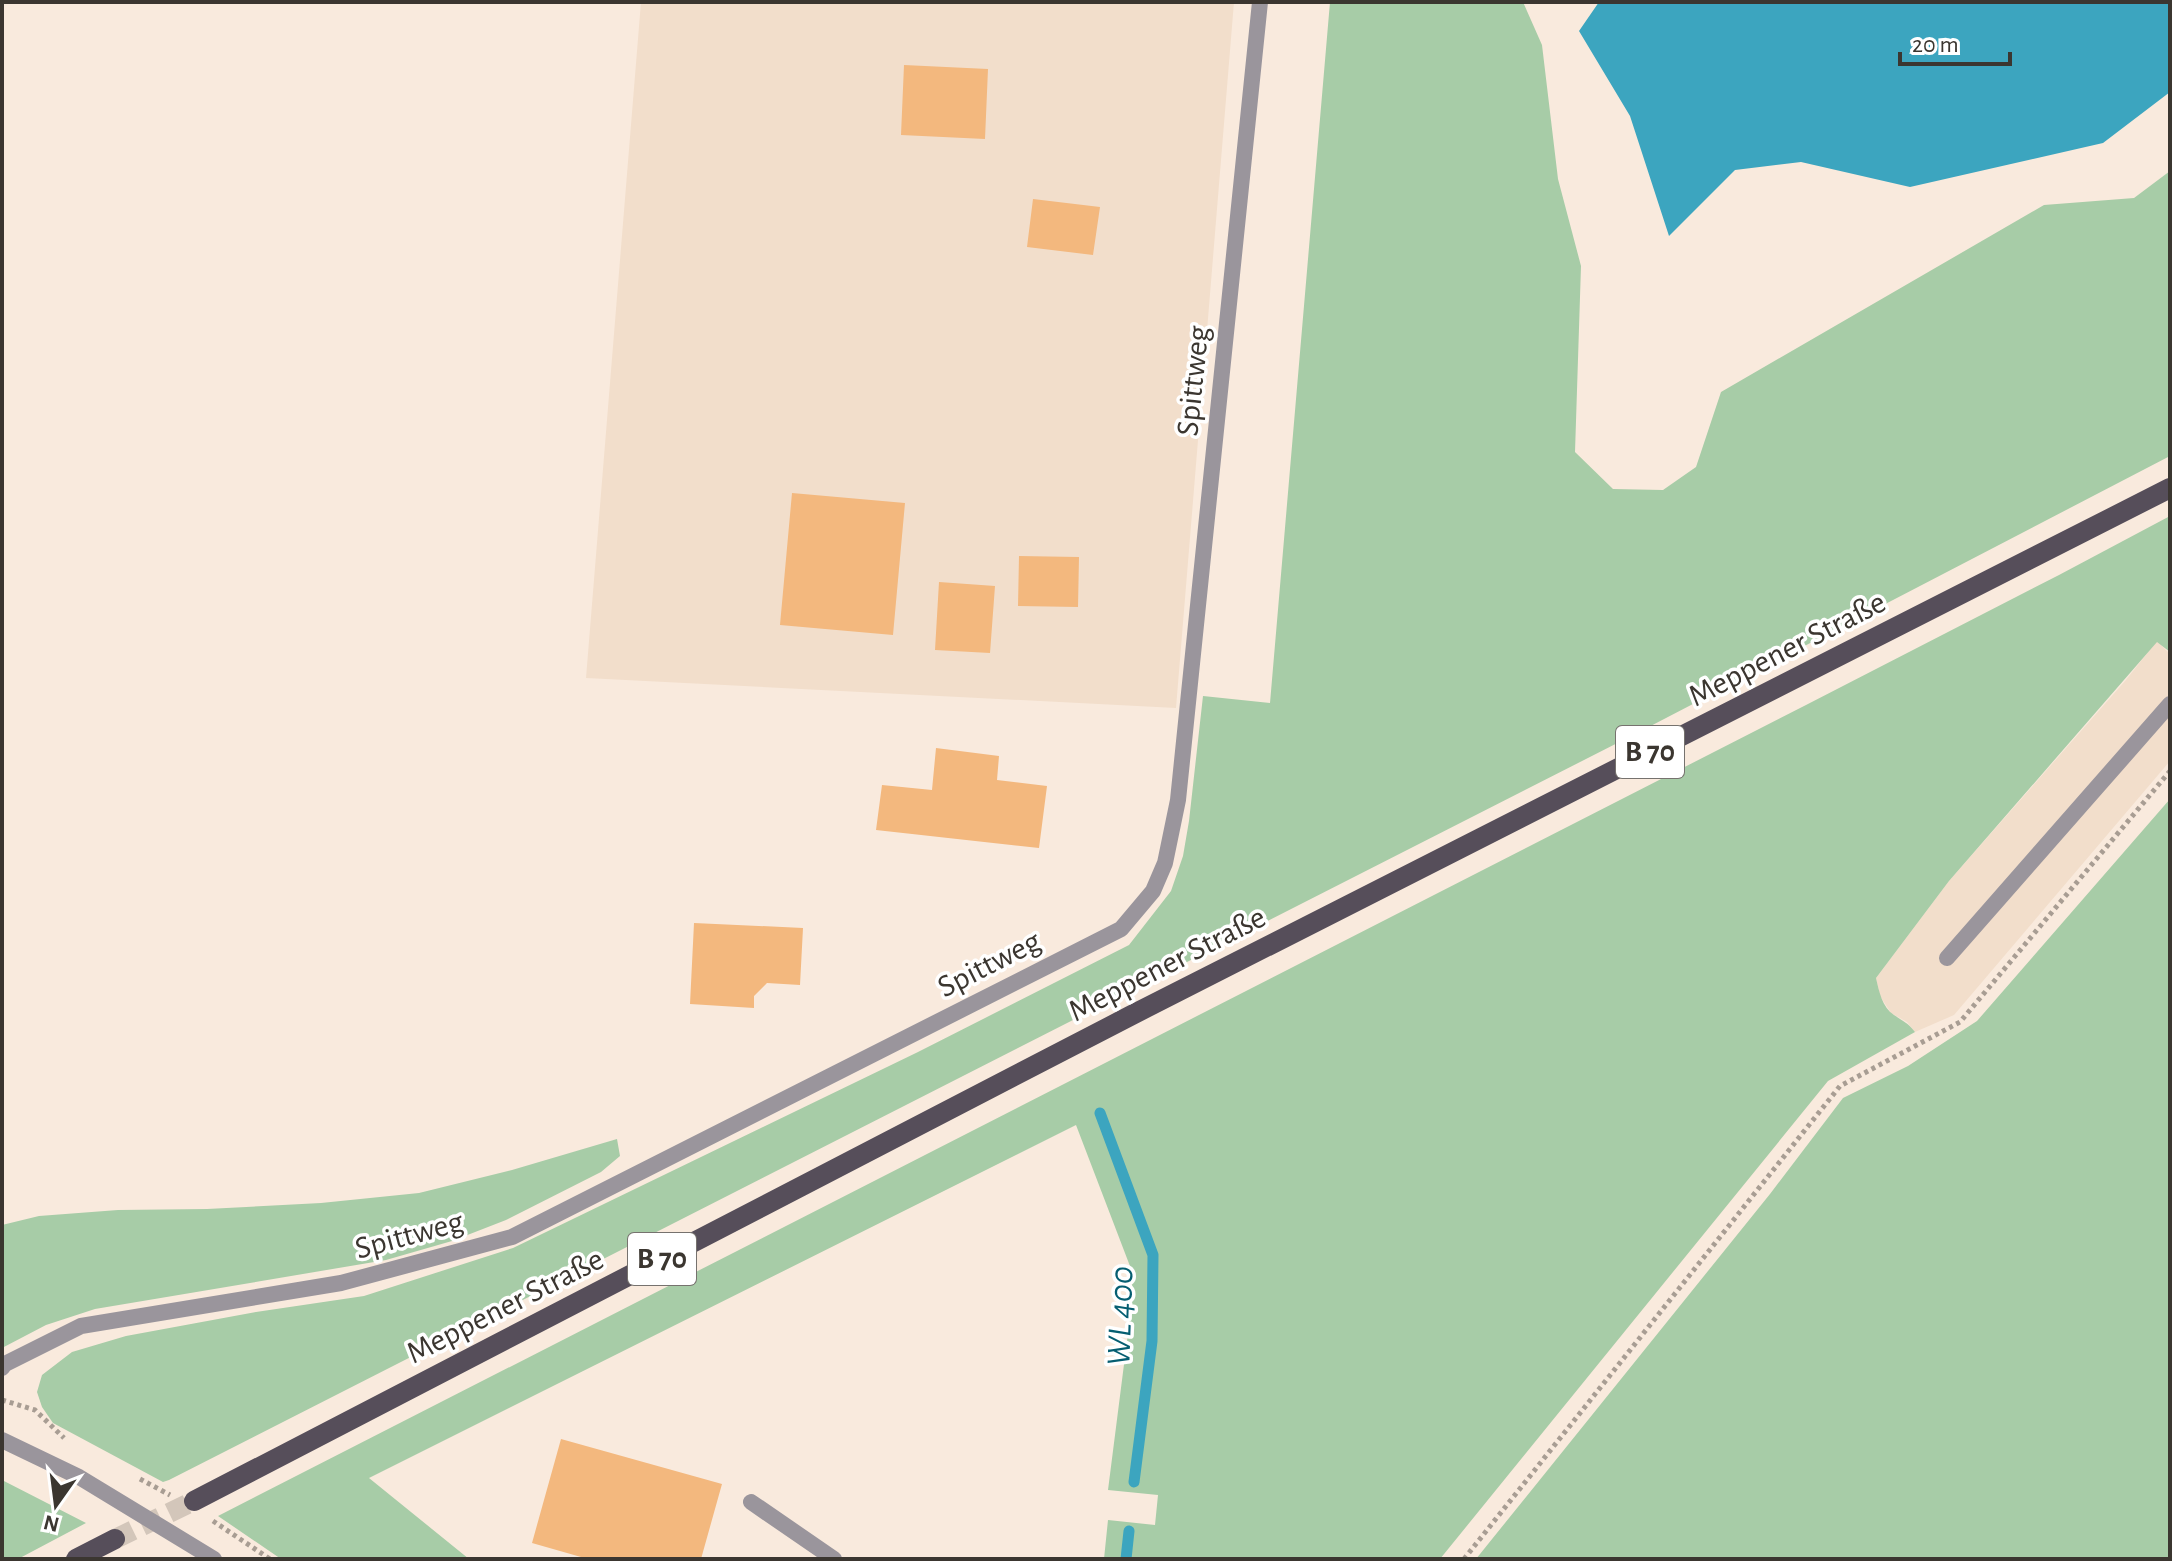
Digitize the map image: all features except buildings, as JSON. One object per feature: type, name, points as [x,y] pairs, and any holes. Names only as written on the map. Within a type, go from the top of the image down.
[{"type":"main road","name":"Meppener Straße","points":[[194,1501],[1116,1024],[2170,488]]},
{"type":"main road","points":[[76,1559],[115,1539]]},
{"type":"street","name":"Spittweg","points":[[2,1368],[81,1326],[341,1283],[512,1237],[1121,929],[1153,891],[1165,863],[1178,800],[1260,2]]},
{"type":"street","points":[[1947,958],[2170,704]]},
{"type":"street","points":[[2,1440],[79,1477],[212,1558]]},
{"type":"street","points":[[751,1502],[834,1559]]},
{"type":"path","points":[[1464,1559],[1840,1086],[1960,1022],[2170,771]]},
{"type":"path","points":[[2,1400],[35,1410],[66,1440]]},
{"type":"shaded area","points":[[641,2],[1234,2],[1176,708],[586,678]]},
{"type":"shaded area","points":[[2157,641],[2170,654],[2170,761],[1954,1015],[1915,1032],[1907,1022],[1891,1013],[1880,996],[1876,978],[1949,881]]},
{"type":"green space","points":[[1330,2],[1523,2],[1542,45],[1558,179],[1581,266],[1575,452],[1613,489],[1663,490],[1696,467],[1721,392],[2044,205],[2134,198],[2170,171],[2170,456],[1641,731],[169,1480],[163,1482],[53,1423],[42,1407],[37,1392],[42,1375],[72,1352],[126,1336],[364,1296],[513,1248],[918,1052],[1129,945],[1171,891],[1183,856],[1203,696],[1270,703]]},
{"type":"green space","points":[[2170,516],[2170,652],[2157,642],[1949,881],[1876,978],[1887,1008],[1915,1032],[1828,1081],[1440,1559],[1104,1559],[1108,1520],[1155,1525],[1158,1495],[1108,1490],[1133,1274],[1076,1125],[369,1478],[469,1559],[281,1559],[218,1516],[1806,705]]},
{"type":"green space","points":[[2170,799],[2170,1559],[1476,1559],[1770,1194],[1843,1098],[1908,1066],[1977,1021]]},
{"type":"green space","points":[[617,1139],[620,1156],[601,1172],[506,1220],[452,1241],[386,1260],[95,1309],[46,1325],[2,1348],[2,1225],[39,1216],[321,1203],[419,1193]]},
{"type":"green space","points":[[2,1480],[86,1523],[18,1559],[2,1559]]},
{"type":"water","points":[[1599,2],[2170,2],[2170,92],[2103,143],[1910,187],[1801,162],[1735,170],[1669,236],[1630,116],[1579,31]]},
{"type":"waterway","name":"WL 400","points":[[1100,1113],[1153,1255],[1152,1341],[1134,1482]]},
{"type":"waterway","name":"WL 400","points":[[1126,1559],[1129,1531]]},
{"type":"tunnel","points":[[115,1539],[194,1501]]}]
